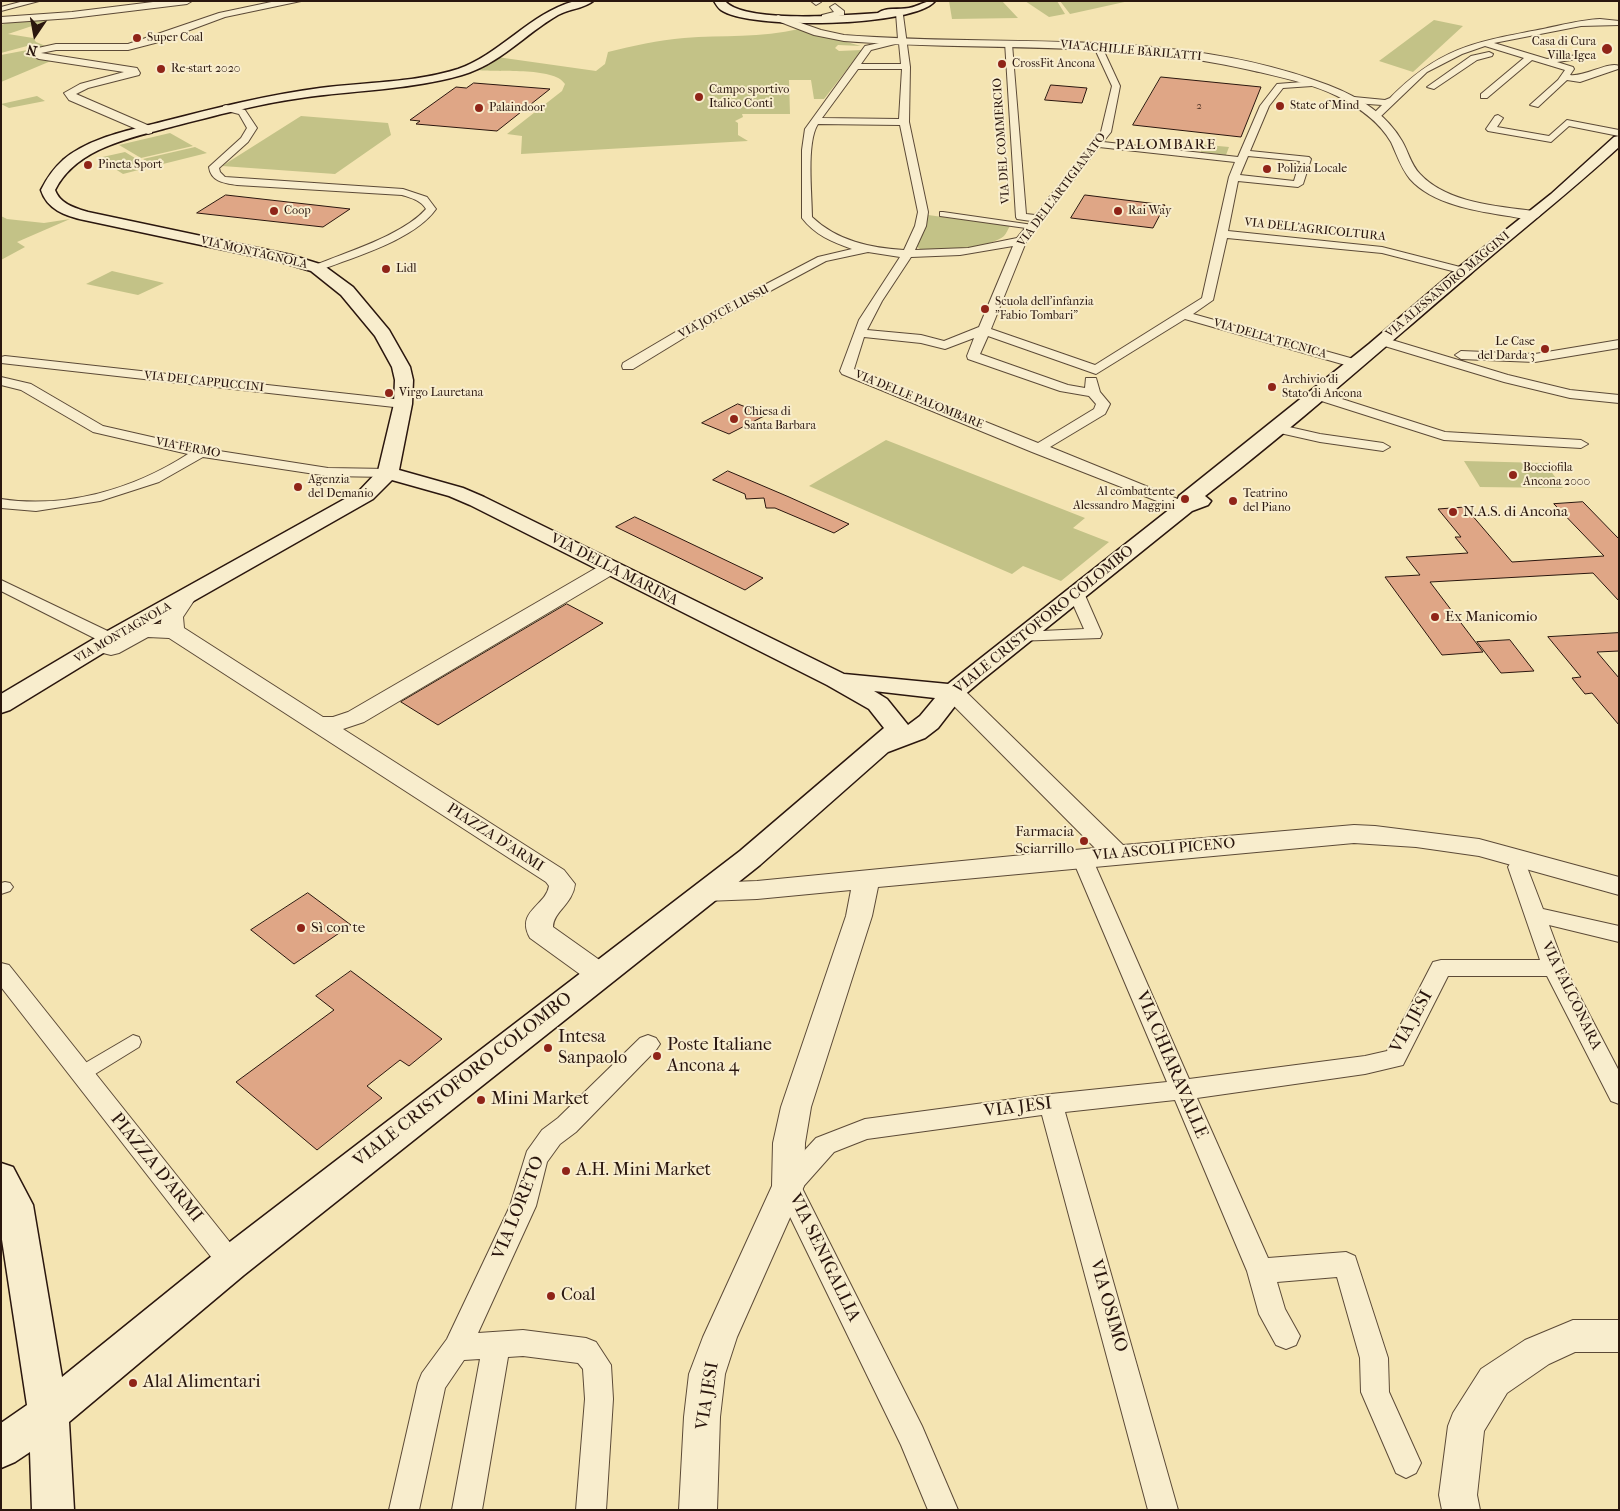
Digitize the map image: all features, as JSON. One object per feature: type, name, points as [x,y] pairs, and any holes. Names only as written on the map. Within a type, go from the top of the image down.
[{"type":"main road","name":"VIA MONTAGNOLA","points":[[1,705],[110,638],[366,495],[388,473],[403,404],[404,380],[390,343],[367,312],[347,290],[317,268],[285,258],[84,216],[64,209],[51,199],[48,190],[50,182],[67,163],[104,144],[148,130],[184,121],[237,113],[258,101],[302,94],[406,83],[462,72],[489,59],[552,14],[588,1]]},
{"type":"main road","points":[[814,2],[835,8],[870,12],[925,6],[930,1]]},
{"type":"main road","name":"VIA ACHILLE BARILATTI","points":[[721,2],[727,9],[738,13],[778,18],[821,18],[902,10]]},
{"type":"main road","name":"VIA ALESSANDRO MAGGINI","points":[[1185,507],[1198,504],[1214,480],[1356,364],[1619,140]]},
{"type":"main road","name":"VIA DELLA MARINA","points":[[388,473],[456,492],[477,501],[836,680],[878,704],[888,738]]},
{"type":"main road","points":[[350,505],[391,494],[438,488]]},
{"type":"main road","name":"VIALE CRISTOFORO COLOMBO","points":[[1,1448],[48,1414],[231,1263],[598,974],[759,850],[888,738],[916,732],[929,722],[953,692],[1185,507]]},
{"type":"main road","name":"VIA DELLA MARINA","points":[[836,680],[953,692]]},
{"type":"main road","points":[[6,1198],[48,1414],[53,1510]]},
{"type":"street","points":[[1,9],[35,1]]},
{"type":"street","points":[[1,20],[72,15],[187,1]]},
{"type":"street","points":[[148,130],[73,98],[70,94],[84,86],[135,73],[133,70],[39,56],[33,54],[33,52],[47,48],[103,49],[127,47],[146,43],[223,14],[258,5],[296,1]]},
{"type":"street","points":[[807,28],[808,22],[841,13],[835,8]]},
{"type":"street","name":"VIA DELLE PALOMBARE","points":[[902,10],[906,67],[904,122],[923,212],[922,222],[907,253],[869,312],[859,333],[847,371],[1185,507]]},
{"type":"street","name":"VIA ACHILLE BARILATTI","points":[[778,18],[856,42],[868,48]]},
{"type":"street","points":[[1371,112],[1390,102],[1408,83],[1431,66],[1456,52],[1484,43],[1579,22],[1601,21],[1619,23]]},
{"type":"street","name":"VIA ACHILLE BARILATTI","points":[[832,36],[903,42],[1098,47],[1166,52],[1234,62],[1312,83],[1354,100],[1371,112],[1395,138],[1408,166],[1421,182],[1453,198],[1529,218]]},
{"type":"street","points":[[846,248],[812,226],[807,218],[807,150],[810,129],[868,48],[903,42]]},
{"type":"street","points":[[1484,43],[1527,52],[1548,62],[1570,69],[1567,76],[1535,105]]},
{"type":"street","name":"VIA DEL COMMERCIO","points":[[1008,44],[1021,217],[1036,223]]},
{"type":"street","name":"VIA DELL'ARTIGIANATO","points":[[973,356],[1021,241],[1096,144],[1110,133],[1116,86],[1098,47]]},
{"type":"street","points":[[1431,87],[1474,58],[1513,50]]},
{"type":"street","points":[[1484,96],[1527,52]]},
{"type":"street","points":[[1548,62],[1583,56]]},
{"type":"street","points":[[856,66],[906,67]]},
{"type":"street","points":[[1567,76],[1583,76],[1615,67]]},
{"type":"street","points":[[1037,449],[1100,411],[1103,404],[1093,393],[1090,382],[1096,370],[1206,300],[1217,263],[1221,234],[1241,152],[1276,89],[1280,86],[1312,83]]},
{"type":"street","points":[[1354,100],[1390,102]]},
{"type":"street","points":[[237,113],[252,128],[250,133],[214,168],[215,173],[222,179],[251,184],[403,192],[424,198],[430,204],[431,209],[428,215],[411,227],[317,268]]},
{"type":"street","points":[[1498,118],[1490,129],[1551,138],[1566,123],[1619,133]]},
{"type":"street","points":[[815,120],[904,122]]},
{"type":"street","points":[[1096,144],[1198,155],[1241,152],[1306,159],[1298,184],[1234,177]]},
{"type":"street","points":[[943,214],[1036,223]]},
{"type":"street","name":"VIA DELL'AGRICOLTURA","points":[[1221,234],[1382,250],[1464,271]]},
{"type":"street","points":[[825,235],[825,254]]},
{"type":"street","points":[[872,250],[907,253],[960,253],[1021,241]]},
{"type":"street","name":"VIA JOYCE LUSSU","points":[[628,366],[688,330],[825,254],[846,248],[872,250]]},
{"type":"street","name":"VIA DELLA TECNICA","points":[[1184,315],[1356,364]]},
{"type":"street","points":[[945,345],[983,330],[1096,370]]},
{"type":"street","points":[[859,333],[921,339],[945,345],[1065,388],[1093,393]]},
{"type":"street","points":[[1385,339],[1457,359],[1504,378],[1570,394],[1619,399]]},
{"type":"street","points":[[1457,359],[1535,358],[1619,344]]},
{"type":"street","name":"VIA DEI CAPPUCCINI","points":[[5,360],[403,404]]},
{"type":"street","name":"VIA FERMO","points":[[4,383],[26,387],[98,429],[200,452],[328,472],[388,473]]},
{"type":"street","points":[[1317,395],[1444,436],[1581,444]]},
{"type":"street","points":[[1276,428],[1320,438],[1383,447]]},
{"type":"street","points":[[4,505],[65,503],[109,494],[148,482],[200,452]]},
{"type":"street","points":[[318,724],[335,724],[356,717],[610,568]]},
{"type":"street","points":[[1,585],[110,638]]},
{"type":"street","points":[[1021,637],[1094,634],[1076,593]]},
{"type":"street","points":[[175,632],[170,624],[171,617],[187,596]]},
{"type":"street","name":"VIA MONTAGNOLA","points":[[46,677],[65,674],[136,633],[160,630],[175,632]]},
{"type":"street","name":"PIAZZA D'ARMI","points":[[175,632],[555,876],[562,884],[560,898],[543,912],[539,918],[540,931],[598,974]]},
{"type":"street","points":[[953,692],[1117,854]]},
{"type":"street","name":"VIA ASCOLI PICENO","points":[[706,892],[757,890],[1117,854],[1354,834],[1390,836],[1481,848],[1519,856],[1619,886]]},
{"type":"street","name":"VIA CHIARAVALLE","points":[[1082,858],[1260,1271],[1273,1314],[1286,1336]]},
{"type":"street","name":"VIA FALCONARA","points":[[1518,867],[1554,968],[1618,1089]]},
{"type":"street","name":"VIA SENIGALLIA","points":[[866,880],[859,916],[826,1011],[796,1107],[790,1144],[788,1186],[912,1436],[943,1510]]},
{"type":"street","points":[[1534,914],[1619,934]]},
{"type":"street","name":"VIA JESI","points":[[698,1510],[702,1417],[707,1374],[720,1337],[788,1186],[824,1145],[865,1128],[1051,1104],[1182,1090],[1365,1065],[1395,1058],[1441,968],[1554,968]]},
{"type":"street","name":"PIAZZA D'ARMI","points":[[1,971],[231,1263]]},
{"type":"street","points":[[81,1074],[133,1042]]},
{"type":"street","name":"VIA LORETO","points":[[404,1510],[432,1383],[457,1348],[524,1206],[536,1158],[551,1137],[567,1125],[648,1044]]},
{"type":"street","name":"VIA OSIMO","points":[[1051,1104],[1163,1510]]},
{"type":"street","points":[[1260,1271],[1346,1264],[1374,1358],[1375,1392],[1406,1463]]},
{"type":"street","points":[[1461,1510],[1458,1495],[1466,1426],[1494,1381],[1537,1352],[1573,1336],[1619,1336]]},
{"type":"street","points":[[457,1348],[523,1343],[586,1351],[597,1365],[599,1399],[590,1510]]},
{"type":"street","points":[[467,1510],[496,1345]]},
{"type":"shaded area","points":[[949,1],[1002,1],[1018,18],[952,19]]},
{"type":"shaded area","points":[[1025,1],[1057,1],[1065,14],[1049,17]]},
{"type":"shaded area","points":[[1060,1],[1129,1],[1070,14]]},
{"type":"shaded area","points":[[56,18],[8,34],[33,38],[36,42],[48,47],[30,52],[58,58],[1,82],[1,55],[38,48],[27,46],[1,53],[1,25],[14,21]]},
{"type":"shaded area","points":[[1434,20],[1463,26],[1413,72],[1379,61]]},
{"type":"shaded area","points":[[799,29],[861,46],[838,45],[835,48],[839,51],[862,50],[824,99],[814,99],[811,80],[789,80],[790,114],[742,114],[743,117],[735,121],[738,123],[738,135],[748,141],[521,154],[522,136],[507,134],[562,91],[565,84],[559,78],[537,72],[476,70],[497,57],[596,71],[605,64],[608,52],[665,40],[771,34]]},
{"type":"shaded area","points":[[37,96],[45,101],[9,108],[1,104]]},
{"type":"shaded area","points":[[301,116],[388,123],[391,135],[335,174],[222,166]]},
{"type":"shaded area","points":[[170,133],[193,146],[141,158],[119,145]]},
{"type":"shaded area","points":[[1197,144],[1229,147],[1226,155],[1201,152],[1202,148],[1196,148]]},
{"type":"shaded area","points":[[195,147],[207,153],[155,166],[143,159]]},
{"type":"shaded area","points":[[125,152],[150,167],[123,174],[98,158]]},
{"type":"shaded area","points":[[928,215],[1010,226],[1004,236],[988,244],[939,250],[920,249],[916,246]]},
{"type":"shaded area","points":[[1,216],[7,219],[44,223],[70,219],[17,242],[25,247],[1,260]]},
{"type":"shaded area","points":[[112,271],[164,283],[138,295],[86,284]]},
{"type":"shaded area","points":[[886,440],[1085,518],[1073,528],[1109,542],[1061,581],[1023,566],[1012,574],[809,486]]},
{"type":"shaded area","name":"Bocciofila Ancona 2000","points":[[1464,461],[1545,463],[1563,488],[1480,487]]},
{"type":"building","points":[[1161,77],[1261,87],[1241,137],[1133,125]]},
{"type":"building","name":"Palaindoor","points":[[474,83],[550,89],[497,131],[416,124],[420,121],[410,120],[456,87],[466,88]]},
{"type":"building","points":[[1051,85],[1087,88],[1082,103],[1045,100]]},
{"type":"building","name":"Coop","points":[[226,195],[350,209],[323,227],[197,213]]},
{"type":"building","name":"Rai Way","points":[[1085,195],[1165,205],[1153,228],[1071,218]]},
{"type":"building","name":"Chiesa di Santa Barbara","points":[[738,404],[766,415],[729,434],[702,423]]},
{"type":"building","points":[[728,471],[849,524],[834,533],[775,508],[766,508],[764,498],[746,499],[745,494],[713,480]]},
{"type":"building","name":"Ex Manicomio","points":[[1583,502],[1619,539],[1619,601],[1593,573],[1430,582],[1483,652],[1442,655],[1385,577],[1420,575],[1406,557],[1468,553],[1455,537],[1461,537],[1438,509],[1465,507],[1512,562],[1604,556],[1554,504]]},
{"type":"building","points":[[635,517],[763,578],[745,590],[616,527]]},
{"type":"building","points":[[567,604],[603,623],[438,725],[401,702]]},
{"type":"building","points":[[1619,633],[1619,651],[1597,652],[1619,678],[1619,725],[1592,693],[1585,694],[1572,678],[1581,677],[1548,637]]},
{"type":"building","points":[[1510,640],[1534,671],[1501,673],[1477,642]]},
{"type":"building","name":"Sì con te","points":[[308,893],[351,925],[294,964],[251,930]]},
{"type":"building","points":[[351,971],[442,1039],[409,1066],[400,1060],[367,1086],[382,1098],[317,1150],[236,1082],[334,1010],[316,996]]},
{"type":"place","name":"Super Coal","points":[[137,38]]},
{"type":"place","name":"Casa di Cura Villa Igea","points":[[1607,49]]},
{"type":"place","name":"CrossFit Ancona","points":[[1002,64]]},
{"type":"place","name":"Re-start 2020","points":[[161,69]]},
{"type":"place","name":"Campo sportivo Italico Conti","points":[[699,97]]},
{"type":"place","name":"State of Mind","points":[[1280,106]]},
{"type":"place","name":"Palaindoor","points":[[479,108]]},
{"type":"place","name":"Pineta Sport","points":[[88,165]]},
{"type":"place","name":"Polizia Locale","points":[[1267,169]]},
{"type":"place","name":"Coop","points":[[274,211]]},
{"type":"place","name":"Rai Way","points":[[1118,211]]},
{"type":"place","name":"Lidl","points":[[386,269]]},
{"type":"place","name":"Scuola dell'infanzia \"Fabio Tombari\"","points":[[985,309]]},
{"type":"place","name":"Le Case del Darda 3","points":[[1545,349]]},
{"type":"place","name":"Archivio di Stato di Ancona","points":[[1272,387]]},
{"type":"place","name":"Virgo Lauretana","points":[[389,393]]},
{"type":"place","name":"Chiesa di Santa Barbara","points":[[734,419]]},
{"type":"place","name":"Bocciofila Ancona 2000","points":[[1513,475]]},
{"type":"place","name":"Agenzia del Demanio","points":[[298,487]]},
{"type":"place","name":"Al combattente Alessandro Maggini","points":[[1185,499]]},
{"type":"place","name":"Teatrino del Piano","points":[[1233,501]]},
{"type":"place","name":"N.A.S. di Ancona","points":[[1453,512]]},
{"type":"place","name":"Ex Manicomio","points":[[1435,617]]},
{"type":"place","name":"Farmacia Sciarrillo","points":[[1084,841]]},
{"type":"place","name":"Sì con te","points":[[301,928]]},
{"type":"place","name":"Intesa Sanpaolo","points":[[548,1048]]},
{"type":"place","name":"Poste Italiane Ancona 4","points":[[657,1056]]},
{"type":"place","name":"Mini Market","points":[[481,1100]]},
{"type":"place","name":"A.H. Mini Market","points":[[566,1171]]},
{"type":"place","name":"Coal","points":[[551,1296]]},
{"type":"place","name":"Alal Alimentari","points":[[133,1383]]},
{"type":"district","name":"PALOMBARE","points":[[1166,145]]}]
